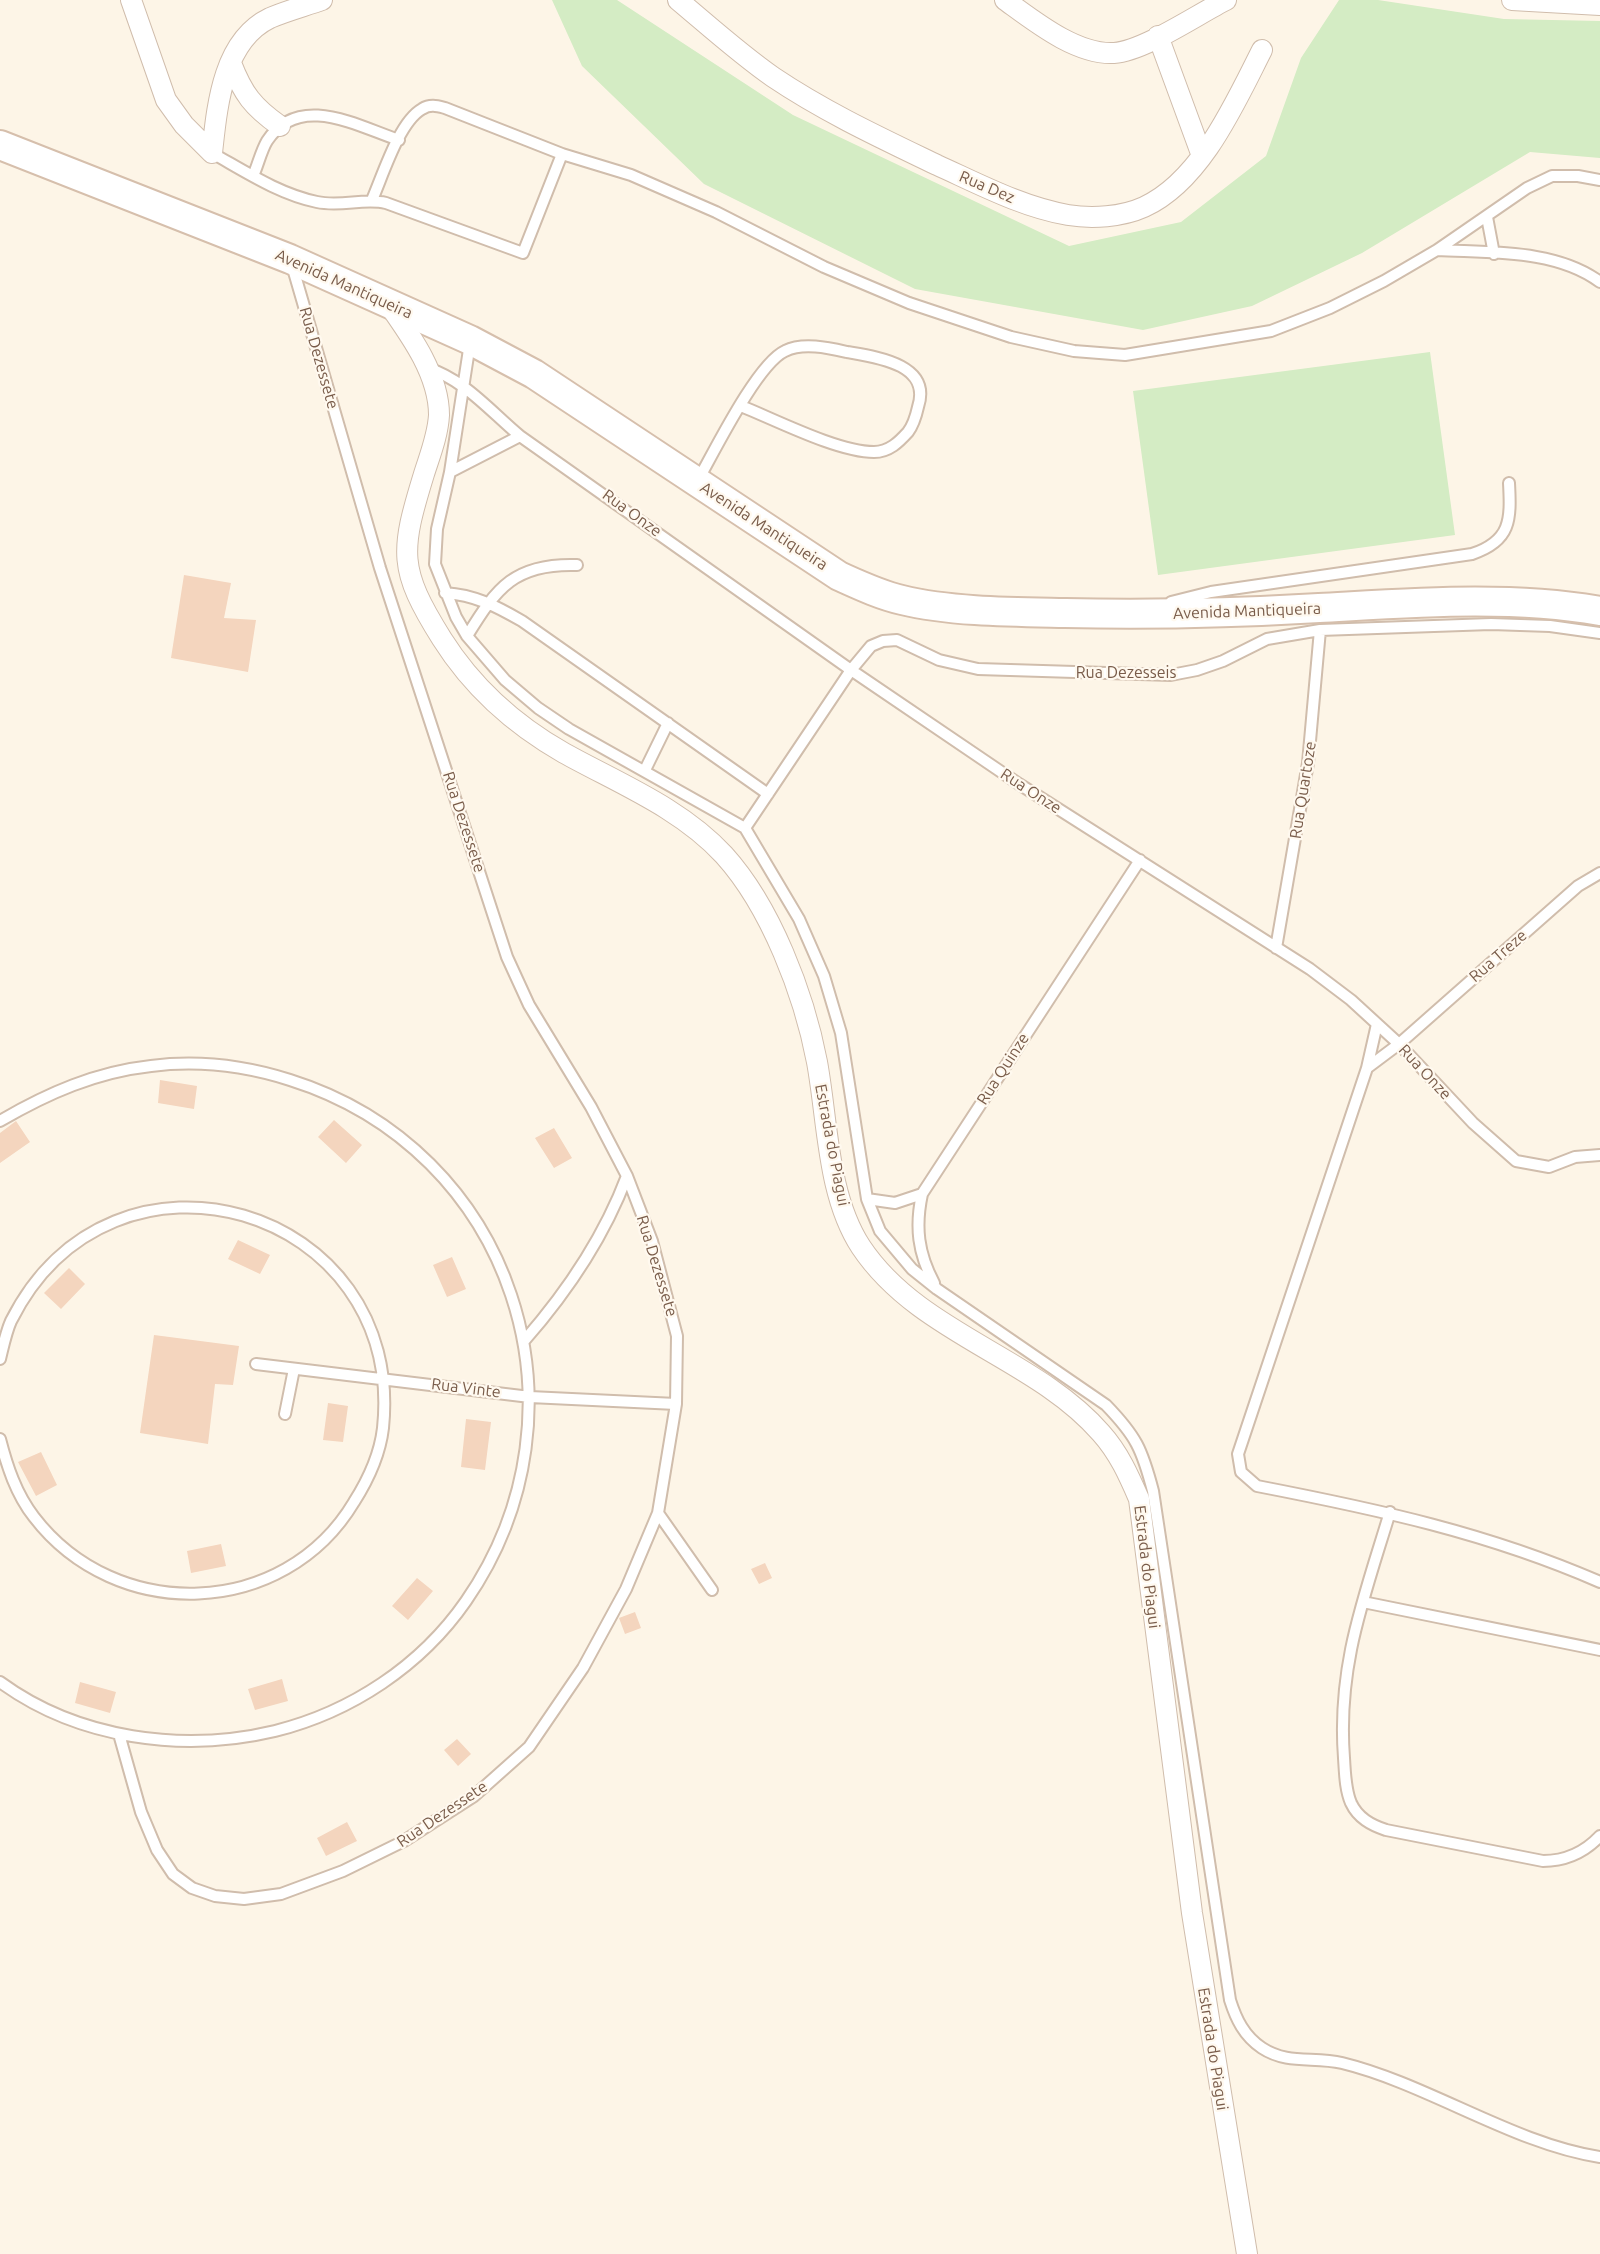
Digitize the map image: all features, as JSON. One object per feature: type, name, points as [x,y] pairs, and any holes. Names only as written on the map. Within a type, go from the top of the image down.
[{"type":"street","points":[[131,0],[166,100],[184,125],[212,153]]},
{"type":"street","points":[[212,153],[217,109],[231,63],[250,34],[268,19],[322,0]]},
{"type":"street","name":"Rua Dez","points":[[678,0],[771,75],[810,101],[858,128],[1024,203],[1069,215],[1108,216],[1126,212],[1143,207],[1171,189],[1202,156],[1233,108],[1262,50]]},
{"type":"street","points":[[1005,0],[1070,41],[1098,52],[1116,53],[1158,36],[1226,0]]},
{"type":"street","points":[[1512,0],[1600,5]]},
{"type":"street","points":[[1158,36],[1202,156]]},
{"type":"street","points":[[231,63],[242,90],[258,111],[280,126]]},
{"type":"street","name":"Avenida Mantiqueira","points":[[0,145],[290,259],[470,340],[534,374],[839,576],[871,591],[903,601],[1022,612],[1137,615],[1219,614],[1390,604],[1508,603],[1600,610]]},
{"type":"street","name":"Estrada do Piagui","points":[[388,303],[412,338],[436,390],[439,416],[434,442],[405,542],[407,569],[417,598],[441,637],[464,672],[495,704],[525,729],[672,812],[699,831],[725,856],[752,890],[778,943],[800,998],[816,1059],[832,1160],[842,1206],[859,1245],[883,1276],[915,1304],[1075,1407],[1102,1434],[1122,1461],[1139,1500],[1192,1913],[1247,2254]]},
{"type":"lane","points":[[372,200],[399,140],[414,116],[424,108],[433,105],[446,108],[562,154],[631,175],[716,212],[824,267],[909,303],[1011,337],[1074,351],[1125,355],[1271,331],[1330,308],[1437,250],[1527,188],[1552,176],[1578,176],[1600,180]]},
{"type":"lane","points":[[253,176],[267,142],[280,126],[302,115],[321,114],[399,140]]},
{"type":"lane","points":[[212,153],[281,191],[318,202],[349,205],[372,200],[423,215],[523,253],[562,154]]},
{"type":"lane","points":[[1487,217],[1494,254]]},
{"type":"lane","points":[[1437,250],[1557,262],[1586,271],[1600,282]]},
{"type":"lane","name":"Rua Dezessete","points":[[119,1734],[141,1812],[157,1850],[173,1874],[192,1887],[215,1896],[244,1899],[281,1894],[343,1871],[404,1841],[474,1796],[528,1747],[583,1668],[626,1589],[658,1513],[676,1404],[676,1336],[667,1292],[627,1176],[591,1107],[529,1005],[507,957],[380,568],[290,259]]},
{"type":"lane","points":[[470,340],[450,472],[437,529],[435,564],[445,594],[467,636],[505,680],[538,708],[569,729],[745,828],[799,919],[824,976],[841,1033],[867,1200],[880,1231],[912,1269],[937,1289],[1106,1405],[1128,1428],[1143,1452],[1153,1491],[1230,2000],[1236,2019],[1249,2037],[1280,2057],[1340,2062],[1377,2073],[1537,2139],[1600,2157]]},
{"type":"lane","points":[[696,482],[755,379],[770,360],[786,350],[803,347],[877,357],[899,364],[913,375],[920,387],[920,402],[912,426],[890,448],[876,452],[855,450],[741,406]]},
{"type":"lane","name":"Rua Onze","points":[[427,368],[444,374],[463,387],[520,436],[851,670],[1019,784],[1310,969],[1399,1044],[1473,1123],[1516,1161],[1549,1167],[1575,1157],[1600,1155]]},
{"type":"lane","points":[[450,472],[520,436]]},
{"type":"lane","points":[[1137,615],[1171,602],[1211,592],[1472,554],[1492,547],[1506,532],[1510,504],[1509,483]]},
{"type":"lane","points":[[467,636],[488,602],[508,581],[528,570],[552,565],[577,565]]},
{"type":"lane","points":[[445,594],[467,594],[488,602],[522,621],[768,794]]},
{"type":"lane","name":"Rua Dezesseis","points":[[745,828],[851,670],[871,646],[883,641],[897,640],[939,660],[978,669],[1171,675],[1197,670],[1267,639],[1320,630],[1491,624],[1550,626],[1600,633]]},
{"type":"lane","name":"Rua Quartoze","points":[[1276,948],[1308,763],[1320,630]]},
{"type":"lane","points":[[645,770],[668,723]]},
{"type":"lane","name":"Rua Quinze","points":[[937,1289],[919,1248],[917,1218],[922,1194],[1140,860]]},
{"type":"lane","name":"Rua Treze","points":[[1367,1068],[1399,1044],[1578,886],[1600,873]]},
{"type":"lane","points":[[1377,1024],[1367,1068],[1238,1454],[1241,1472],[1257,1486],[1390,1512],[1480,1536],[1600,1582]]},
{"type":"lane","points":[[0,1121],[44,1095],[97,1076],[152,1065],[209,1064],[264,1072],[318,1089],[368,1115],[414,1148],[453,1189],[485,1235],[509,1286],[524,1341],[530,1397],[526,1458],[511,1517],[485,1572],[450,1623],[407,1666],[357,1700],[301,1725],[241,1739],[180,1742],[119,1734],[65,1718],[15,1693],[0,1682]]},
{"type":"lane","points":[[524,1341],[545,1316],[595,1243],[613,1213],[627,1176]]},
{"type":"lane","points":[[867,1200],[895,1203],[922,1194]]},
{"type":"lane","points":[[0,1359],[10,1323],[36,1279],[73,1244],[117,1219],[166,1207],[217,1208],[266,1222],[310,1248],[346,1284],[371,1329],[383,1378],[383,1429],[369,1478],[343,1522],[306,1557],[262,1582],[213,1594],[162,1593],[122,1582],[69,1553],[33,1516],[9,1472],[0,1439]]},
{"type":"lane","name":"Rua Vinte","points":[[256,1364],[530,1397],[676,1404]]},
{"type":"lane","points":[[285,1414],[294,1369]]},
{"type":"lane","points":[[1390,1512],[1348,1652],[1343,1702],[1346,1782],[1351,1803],[1370,1824],[1386,1830],[1543,1861],[1559,1861],[1578,1854],[1600,1836]]},
{"type":"lane","points":[[658,1513],[712,1590]]},
{"type":"lane","points":[[1363,1602],[1600,1650]]},
{"type":"green space","points":[[552,0],[617,0],[793,115],[1069,246],[1181,222],[1266,156],[1301,58],[1339,0],[1378,0],[1504,19],[1600,21],[1600,158],[1530,152],[1362,253],[1252,306],[1143,330],[915,289],[704,184],[582,66]]},
{"type":"green space","points":[[1430,352],[1455,535],[1158,575],[1133,391]]},
{"type":"building","points":[[184,575],[231,583],[224,618],[256,620],[248,672],[171,658]]},
{"type":"building","points":[[160,1080],[197,1086],[194,1109],[158,1103]]},
{"type":"building","points":[[334,1120],[362,1145],[346,1163],[318,1137]]},
{"type":"building","points":[[16,1121],[30,1142],[0,1163],[0,1133]]},
{"type":"building","points":[[554,1128],[572,1158],[554,1168],[535,1138]]},
{"type":"building","points":[[238,1240],[270,1255],[260,1274],[228,1259]]},
{"type":"building","points":[[452,1257],[466,1289],[447,1297],[433,1265]]},
{"type":"building","points":[[69,1268],[85,1284],[61,1309],[44,1293]]},
{"type":"building","points":[[154,1335],[239,1346],[233,1385],[215,1384],[208,1444],[140,1433]]},
{"type":"building","points":[[328,1403],[348,1406],[343,1442],[323,1440]]},
{"type":"building","points":[[466,1419],[491,1422],[485,1470],[461,1467]]},
{"type":"building","points":[[41,1452],[57,1485],[36,1496],[18,1462]]},
{"type":"building","points":[[221,1544],[226,1566],[191,1573],[187,1551]]},
{"type":"building","points":[[765,1563],[772,1578],[759,1584],[751,1569]]},
{"type":"building","points":[[417,1578],[433,1591],[408,1620],[392,1606]]},
{"type":"building","points":[[635,1612],[641,1628],[625,1634],[619,1618]]},
{"type":"building","points":[[282,1679],[288,1701],[255,1710],[248,1689]]},
{"type":"building","points":[[80,1682],[116,1692],[110,1713],[75,1703]]},
{"type":"building","points":[[457,1739],[471,1754],[458,1766],[444,1750]]},
{"type":"building","points":[[347,1822],[357,1841],[326,1856],[317,1838]]}]
